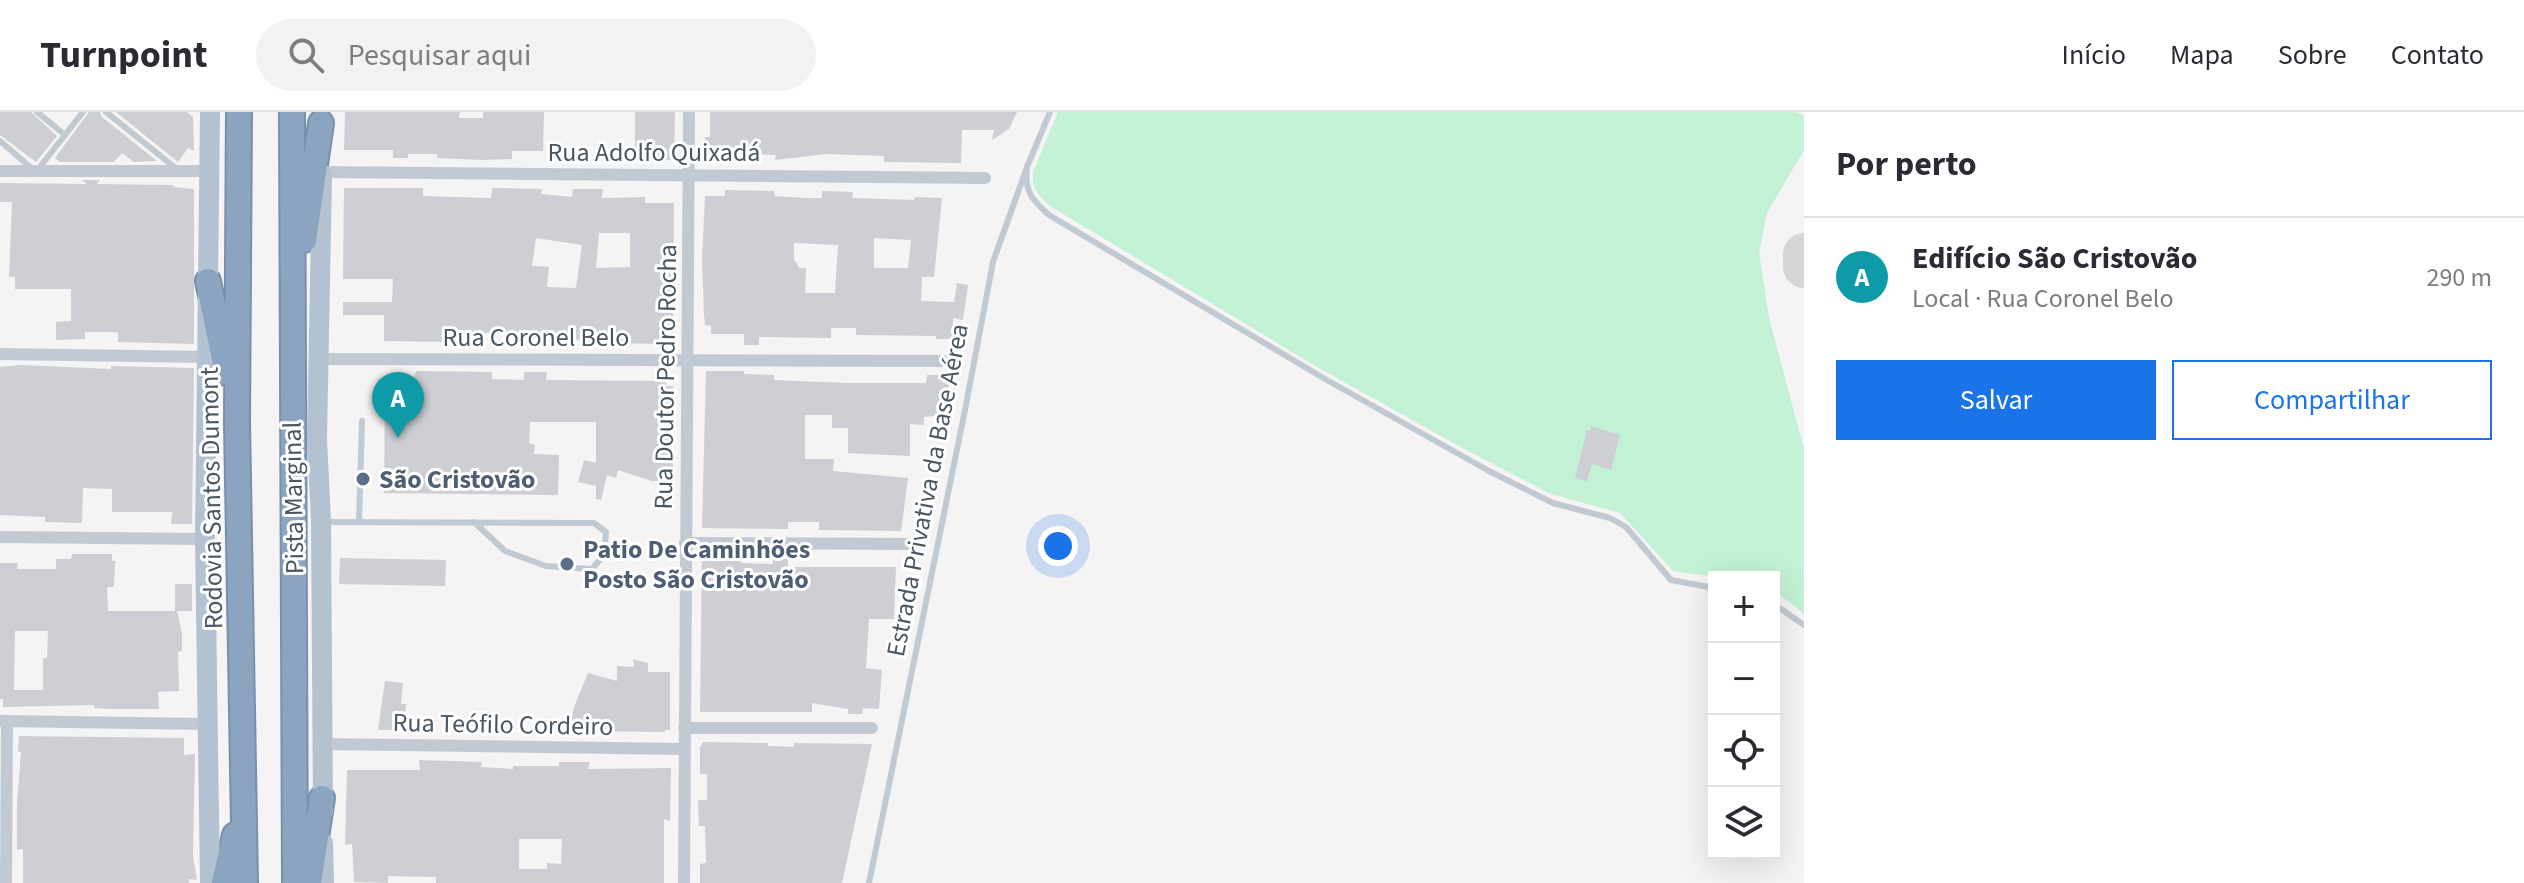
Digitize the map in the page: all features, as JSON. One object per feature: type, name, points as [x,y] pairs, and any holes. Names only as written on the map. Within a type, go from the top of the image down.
[{"type":"highway","name":"Rodovia Santos Dumont","points":[[239,112],[237,422],[245,883]]},
{"type":"highway","points":[[292,112],[295,883]]},
{"type":"highway","points":[[292,321],[321,118]]},
{"type":"highway","points":[[208,281],[237,422]]},
{"type":"highway","points":[[224,883],[244,797]]},
{"type":"highway","points":[[309,883],[322,798]]},
{"type":"main road","points":[[210,112],[205,539],[210,883]]},
{"type":"main road","name":"Pista Marginal","points":[[321,118],[317,439],[321,521],[324,883]]},
{"type":"street","name":"Rua Doutor Pedro Rocha","points":[[684,883],[689,112]]},
{"type":"street","points":[[0,171],[209,171]]},
{"type":"street","name":"Rua Adolfo Quixadá","points":[[322,172],[985,178]]},
{"type":"street","points":[[0,354],[208,357]]},
{"type":"street","name":"Rua Coronel Belo","points":[[318,359],[946,361]]},
{"type":"street","points":[[0,537],[205,539]]},
{"type":"street","points":[[685,543],[912,544]]},
{"type":"street","points":[[6,883],[4,721],[206,724]]},
{"type":"street","points":[[684,728],[872,728]]},
{"type":"street","name":"Rua Teófilo Cordeiro","points":[[323,744],[683,749]]},
{"type":"lane","points":[[37,112],[65,135]]},
{"type":"lane","points":[[0,141],[36,172],[83,112]]},
{"type":"lane","points":[[106,112],[181,173]]},
{"type":"lane","name":"Estrada Privativa da Base Aérea","points":[[869,883],[993,262],[1050,112]]},
{"type":"lane","points":[[1027,167],[1025,186],[1033,201],[1075,231],[1325,379],[1489,471],[1553,503],[1610,518],[1626,527],[1671,580],[1708,587]]},
{"type":"lane","points":[[359,522],[362,421]]},
{"type":"lane","points":[[321,521],[359,522],[474,522],[594,523],[606,532],[604,555],[592,569],[546,566],[505,551],[474,522]]},
{"type":"lane","points":[[1780,608],[1804,625]]},
{"type":"green space","points":[[1058,112],[1796,112],[1804,116],[1804,150],[1767,213],[1759,252],[1769,318],[1804,449],[1804,614],[1780,595],[1780,571],[1708,571],[1708,576],[1673,571],[1620,513],[1551,494],[1317,367],[1050,206],[1036,191],[1033,172]]},
{"type":"building","points":[[0,112],[31,112],[57,136],[36,162],[0,135]]},
{"type":"building","points":[[89,112],[100,112],[102,117],[157,161],[134,162],[122,153],[114,162],[60,162],[55,158]]},
{"type":"building","points":[[116,112],[187,112],[193,117],[194,151],[188,148],[178,162]]},
{"type":"building","points":[[345,112],[460,112],[459,118],[483,118],[483,112],[544,112],[543,151],[512,151],[512,159],[482,160],[437,158],[437,154],[408,154],[408,158],[393,158],[393,150],[344,150]]},
{"type":"building","points":[[635,112],[675,112],[674,160],[635,159]]},
{"type":"building","points":[[710,112],[1017,112],[1009,129],[992,140],[994,130],[962,130],[961,163],[954,163],[884,162],[884,156],[826,154],[775,160],[776,155],[705,153],[705,137],[710,137]]},
{"type":"building","points":[[82,180],[100,180],[97,184],[173,185],[194,189],[194,344],[118,342],[118,333],[115,332],[85,332],[85,339],[56,340],[56,322],[71,321],[71,289],[15,289],[15,277],[9,277],[12,202],[0,202],[0,183],[87,184]]},
{"type":"building","points":[[344,188],[423,188],[423,196],[491,198],[492,188],[542,189],[541,194],[572,197],[573,189],[603,189],[602,198],[645,197],[645,203],[674,203],[673,344],[581,343],[582,340],[548,339],[548,335],[457,332],[456,342],[384,341],[384,315],[343,315],[343,302],[392,302],[393,279],[343,279]],"holes":[[[599,233],[630,233],[630,267],[596,268]],[[536,238],[582,245],[576,288],[547,287],[549,267],[532,266]]]},
{"type":"building","points":[[725,190],[774,191],[775,196],[806,198],[822,198],[822,191],[853,192],[852,198],[942,198],[934,277],[922,277],[921,301],[954,302],[957,283],[968,285],[963,320],[953,318],[953,339],[856,335],[856,328],[831,328],[831,338],[759,337],[759,345],[744,345],[744,334],[711,334],[711,326],[705,325],[704,314],[702,258],[705,196],[725,196]],"holes":[[[874,238],[911,240],[908,268],[874,268]],[[794,243],[838,245],[835,293],[805,293],[806,268],[799,268],[794,259]]]},
{"type":"building","points":[[111,366],[194,368],[192,524],[171,524],[172,512],[112,512],[112,489],[83,488],[82,523],[45,522],[45,517],[0,515],[0,367],[111,369]]},
{"type":"building","points":[[416,371],[492,372],[492,379],[524,380],[524,372],[547,372],[546,380],[666,381],[666,386],[673,386],[673,420],[669,420],[668,450],[673,450],[673,481],[652,481],[618,470],[616,478],[607,475],[601,500],[596,499],[596,486],[578,482],[584,460],[596,463],[596,422],[530,422],[529,443],[535,445],[534,454],[559,455],[558,495],[384,493],[385,385],[403,386],[403,380],[413,380]]},
{"type":"building","points":[[706,371],[744,371],[744,374],[774,375],[774,380],[847,383],[926,383],[927,375],[951,375],[943,415],[924,417],[924,425],[910,424],[910,456],[848,453],[848,428],[832,428],[832,415],[805,415],[805,459],[834,459],[833,471],[908,478],[901,531],[819,530],[819,522],[788,522],[788,529],[702,528]]},
{"type":"building","points":[[1591,426],[1620,435],[1611,470],[1592,464],[1587,482],[1575,478],[1587,430],[1590,431]]},
{"type":"building","points":[[72,554],[112,554],[112,561],[115,561],[114,587],[107,587],[108,611],[177,611],[182,633],[182,651],[178,652],[179,691],[158,692],[159,709],[110,709],[94,708],[94,705],[3,707],[3,699],[0,699],[0,563],[18,563],[17,569],[56,569],[56,559],[71,559]],"holes":[[[15,631],[48,631],[47,658],[43,658],[43,690],[14,690]]]},
{"type":"building","points":[[702,555],[741,555],[741,563],[773,564],[773,559],[788,559],[788,567],[896,567],[894,619],[869,619],[866,668],[882,670],[879,709],[863,708],[862,714],[848,714],[848,709],[812,703],[812,712],[700,712]]},
{"type":"building","points":[[340,558],[446,560],[445,586],[339,584]]},
{"type":"building","points":[[175,584],[192,584],[192,611],[175,611]]},
{"type":"building","points":[[633,659],[648,663],[648,672],[670,672],[670,730],[569,731],[574,707],[588,673],[617,681],[617,666],[634,667]]},
{"type":"building","points":[[385,681],[403,683],[401,704],[406,704],[403,730],[378,730]]},
{"type":"building","points":[[19,736],[184,738],[184,755],[195,754],[193,856],[197,880],[189,879],[189,883],[23,883],[23,849],[17,850]]},
{"type":"building","points":[[703,742],[768,743],[768,746],[794,747],[794,743],[872,744],[842,883],[700,883],[700,864],[706,863],[705,826],[699,826],[698,800],[707,800],[707,774],[700,774],[700,748]]},
{"type":"building","points":[[419,760],[482,762],[481,767],[513,769],[513,766],[559,766],[559,762],[590,762],[588,769],[671,768],[670,821],[664,819],[664,883],[436,883],[436,877],[388,876],[388,883],[354,882],[352,844],[345,845],[347,770],[420,770]],"holes":[[[519,839],[562,839],[561,864],[547,863],[547,869],[519,869]]]},
{"type":"taxiway","points":[[1804,254],[1804,267]]},
{"type":"place","name":"Edifício São Cristovão","points":[[398,438]]},
{"type":"place","name":"São Cristovão","points":[[363,479]]},
{"type":"place","name":"Patio De Caminhões Posto São Cristovão","points":[[567,564]]}]
